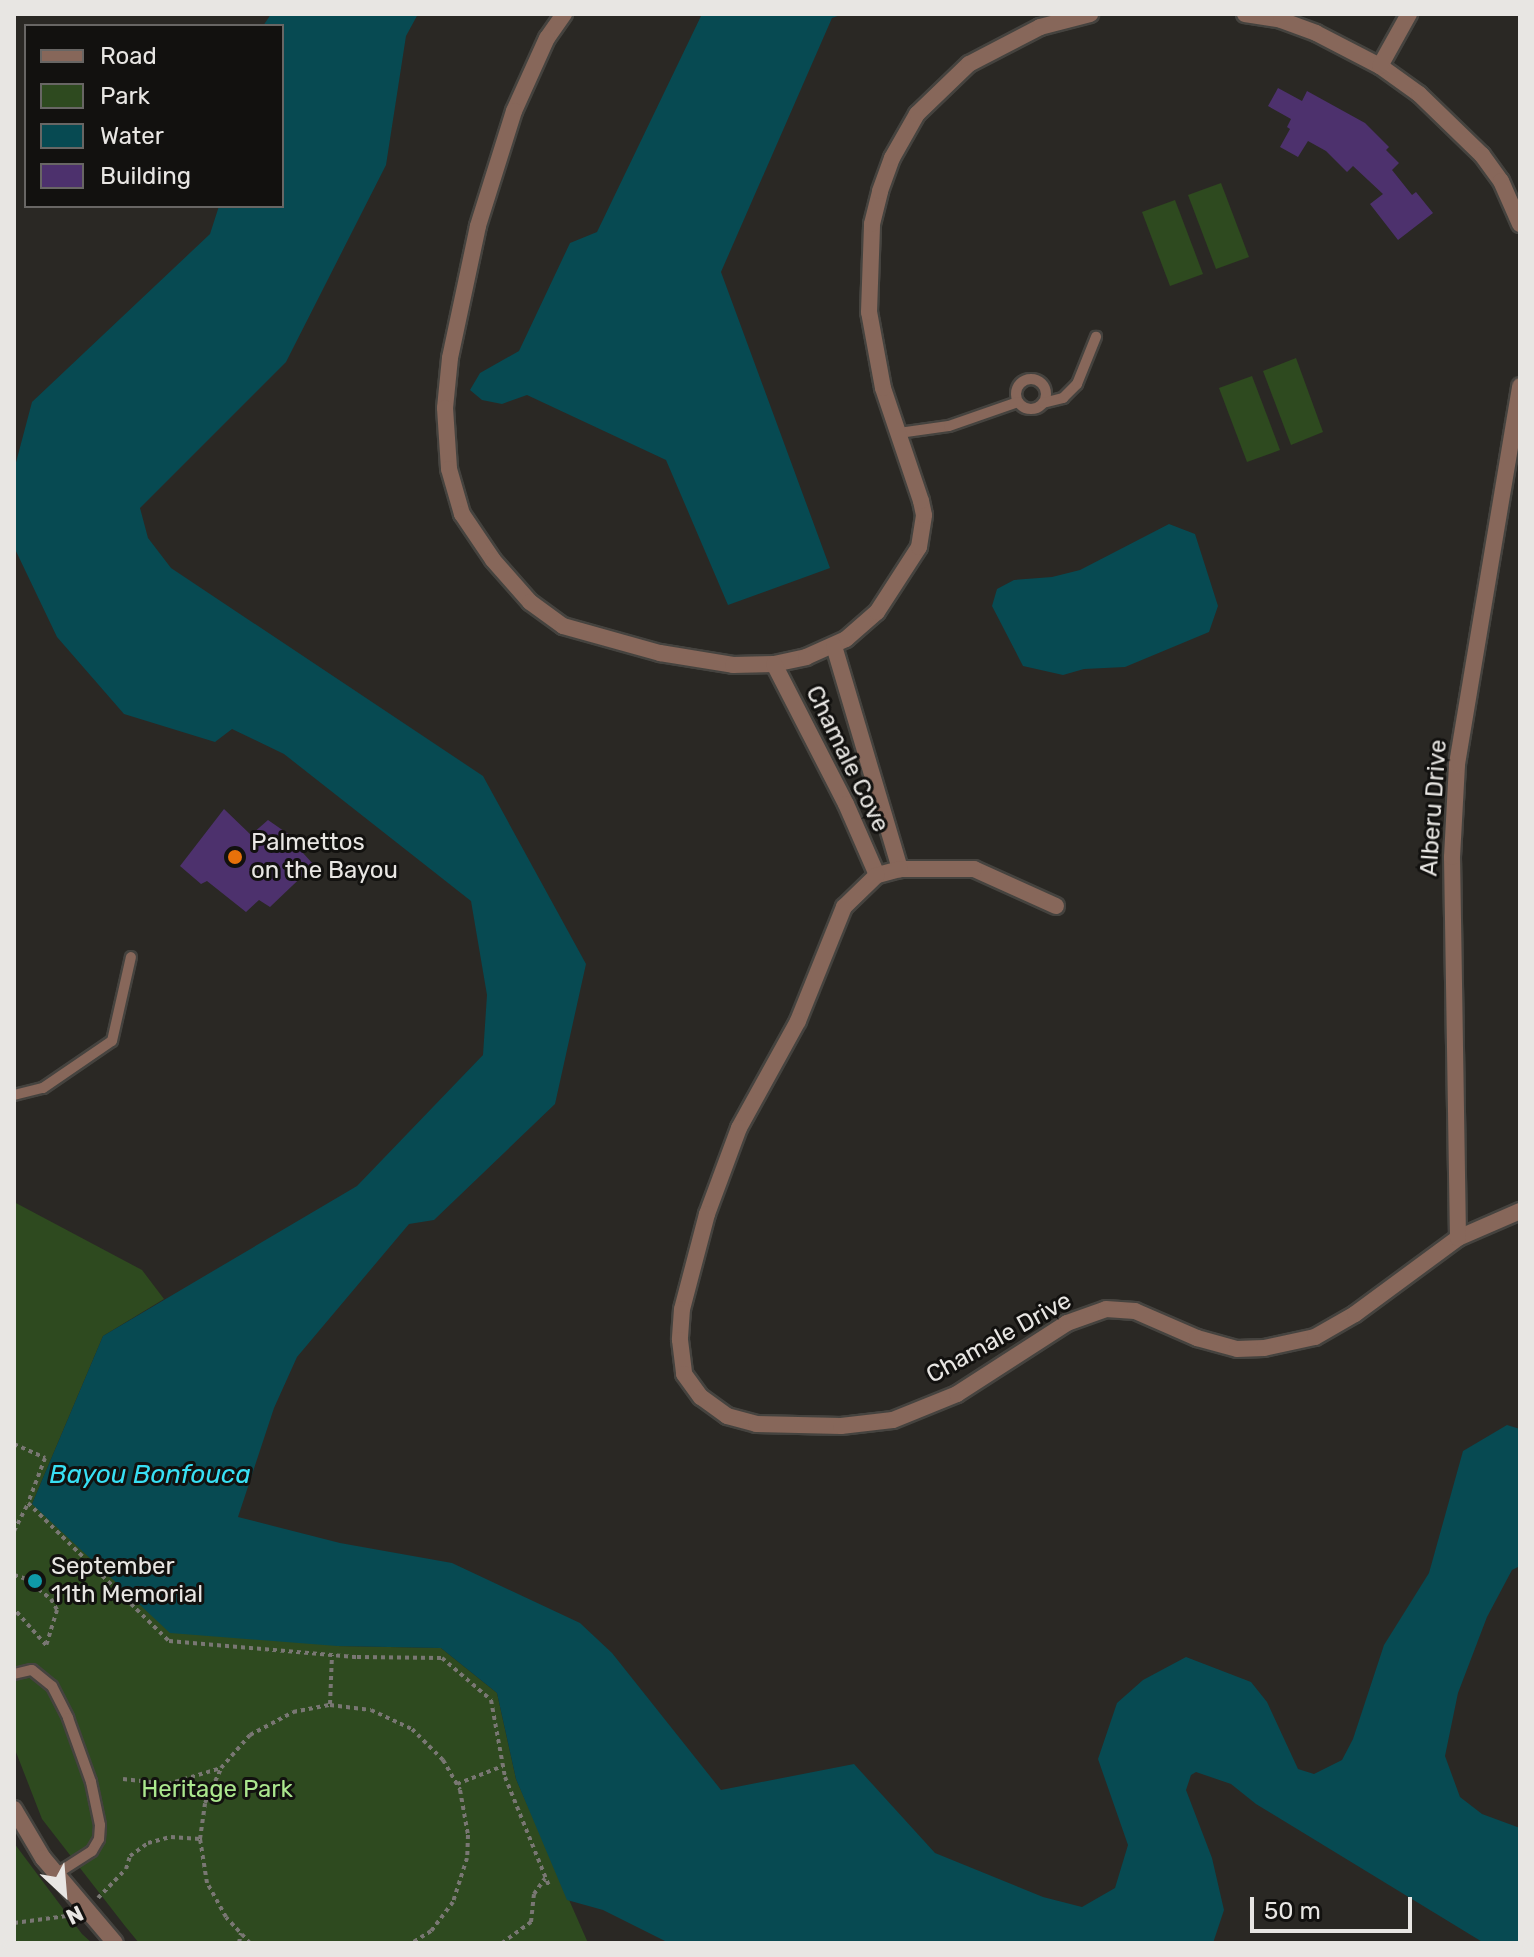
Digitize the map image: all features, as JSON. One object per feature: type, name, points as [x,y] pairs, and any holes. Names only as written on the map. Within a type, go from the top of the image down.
[{"type":"street","points":[[564,14],[547,38],[514,111],[478,226],[450,358],[445,408],[449,469],[462,514],[493,560],[520,592],[563,626],[660,653],[733,665],[774,664],[806,657],[834,646],[877,612],[919,547],[924,515],[872,341],[867,285],[872,224],[892,158],[917,114],[969,64],[1038,20],[1090,14]]},
{"type":"street","points":[[1245,14],[1282,17],[1380,66],[1447,118],[1482,155],[1519,216]]},
{"type":"street","points":[[1380,66],[1409,14]]},
{"type":"street","name":"Alberu Drive","points":[[1458,1238],[1452,857],[1457,764],[1520,386]]},
{"type":"street","name":"Chamale Cove","points":[[834,646],[900,869]]},
{"type":"street","name":"Chamale Cove","points":[[774,664],[846,804],[877,875]]},
{"type":"street","name":"Chamale Drive","points":[[1056,906],[974,869],[900,869],[877,875],[844,907],[798,1021],[739,1128],[707,1214],[682,1309],[680,1340],[684,1374],[701,1397],[727,1416],[770,1424],[841,1426],[893,1420],[957,1394],[1067,1323],[1106,1309],[1135,1311],[1197,1338],[1237,1349],[1264,1348],[1315,1337],[1355,1314],[1458,1238],[1520,1211]]},
{"type":"street","points":[[14,1809],[56,1874],[115,1943]]},
{"type":"lane","points":[[899,433],[949,426],[1018,402],[1031,409],[1063,398],[1077,384],[1096,337]]},
{"type":"lane","points":[[1018,402],[1016,393],[1020,384],[1034,379],[1045,389],[1043,403]]},
{"type":"lane","points":[[14,1095],[43,1088],[112,1041],[131,957]]},
{"type":"lane","points":[[14,1674],[32,1670],[43,1676],[61,1701],[91,1782],[100,1825],[99,1839],[92,1851],[56,1874]]},
{"type":"path","points":[[14,1444],[45,1458],[14,1531]]},
{"type":"path","points":[[28,1503],[169,1641],[332,1655],[442,1658],[491,1700],[503,1766],[549,1886]]},
{"type":"path","points":[[14,1575],[26,1579],[51,1599],[57,1610],[46,1645],[14,1609]]},
{"type":"path","points":[[330,1705],[332,1655]]},
{"type":"path","points":[[250,1943],[226,1917],[207,1883],[200,1839],[205,1803],[221,1768],[250,1735],[293,1712],[330,1705],[371,1710],[412,1729],[443,1760],[456,1784],[468,1835],[467,1858],[453,1902],[431,1931],[412,1943]]},
{"type":"path","points":[[456,1784],[503,1766]]},
{"type":"path","points":[[123,1779],[168,1784],[221,1768]]},
{"type":"path","points":[[14,1923],[74,1915],[86,1909],[126,1869],[130,1856],[148,1843],[171,1837],[200,1839]]},
{"type":"path","points":[[502,1943],[531,1922],[534,1894],[545,1878]]},
{"type":"path","points":[[239,1943],[241,1933]]},
{"type":"green space","points":[[1221,183],[1249,257],[1216,269],[1188,195]]},
{"type":"green space","points":[[1175,200],[1203,274],[1170,286],[1142,212]]},
{"type":"green space","points":[[1296,358],[1323,432],[1291,445],[1263,371]]},
{"type":"green space","points":[[1252,376],[1280,450],[1247,462],[1219,388]]},
{"type":"green space","name":"Heritage Park","points":[[14,1202],[142,1270],[164,1299],[103,1336],[32,1504],[337,1646],[441,1648],[497,1693],[516,1779],[588,1943],[139,1943],[42,1819],[14,1747]]},
{"type":"green space","points":[[14,1843],[82,1934],[92,1943],[14,1943]]},
{"type":"water","name":"Bayou Bonfouca","points":[[271,14],[418,14],[406,36],[386,165],[286,362],[140,508],[148,538],[171,568],[483,776],[586,964],[555,1104],[434,1220],[409,1224],[297,1357],[274,1408],[238,1517],[340,1543],[452,1563],[580,1623],[612,1653],[721,1790],[854,1764],[935,1853],[1043,1897],[1082,1907],[1115,1888],[1128,1845],[1098,1759],[1117,1703],[1143,1680],[1186,1657],[1251,1682],[1267,1702],[1298,1769],[1314,1774],[1342,1760],[1353,1739],[1384,1645],[1429,1573],[1463,1451],[1507,1425],[1520,1429],[1520,1566],[1512,1570],[1487,1617],[1458,1693],[1445,1756],[1460,1797],[1482,1814],[1520,1828],[1520,1943],[1484,1943],[1256,1804],[1231,1784],[1196,1772],[1191,1775],[1186,1790],[1212,1858],[1224,1910],[1213,1943],[669,1943],[603,1910],[567,1900],[516,1779],[497,1693],[441,1648],[337,1646],[170,1633],[32,1504],[103,1336],[357,1186],[483,1055],[487,995],[471,901],[284,754],[232,729],[215,742],[124,714],[57,637],[14,547],[14,470],[32,402],[210,234],[218,208],[284,208],[284,24],[264,24]]},
{"type":"water","points":[[702,14],[843,14],[832,18],[721,272],[830,568],[728,605],[666,460],[527,395],[502,404],[482,400],[470,390],[480,373],[519,351],[570,243],[597,232]]},
{"type":"water","points":[[1169,524],[1195,534],[1218,606],[1209,632],[1125,667],[1084,669],[1063,675],[1023,666],[992,606],[997,589],[1014,580],[1052,577],[1080,570]]},
{"type":"building","points":[[1278,88],[1302,101],[1307,91],[1365,123],[1389,147],[1386,150],[1399,163],[1392,170],[1412,195],[1416,192],[1433,213],[1398,240],[1370,204],[1383,194],[1353,166],[1347,172],[1326,151],[1308,141],[1298,157],[1280,147],[1290,129],[1287,127],[1291,119],[1268,106]]},
{"type":"building","name":"Palmettos on the Bayou","points":[[224,809],[251,835],[268,820],[294,838],[291,840],[314,865],[270,907],[259,900],[246,912],[207,881],[201,884],[180,866]]},
{"type":"place","name":"Palmettos on the Bayou","points":[[235,857]]},
{"type":"place","name":"September 11th Memorial","points":[[35,1581]]}]
